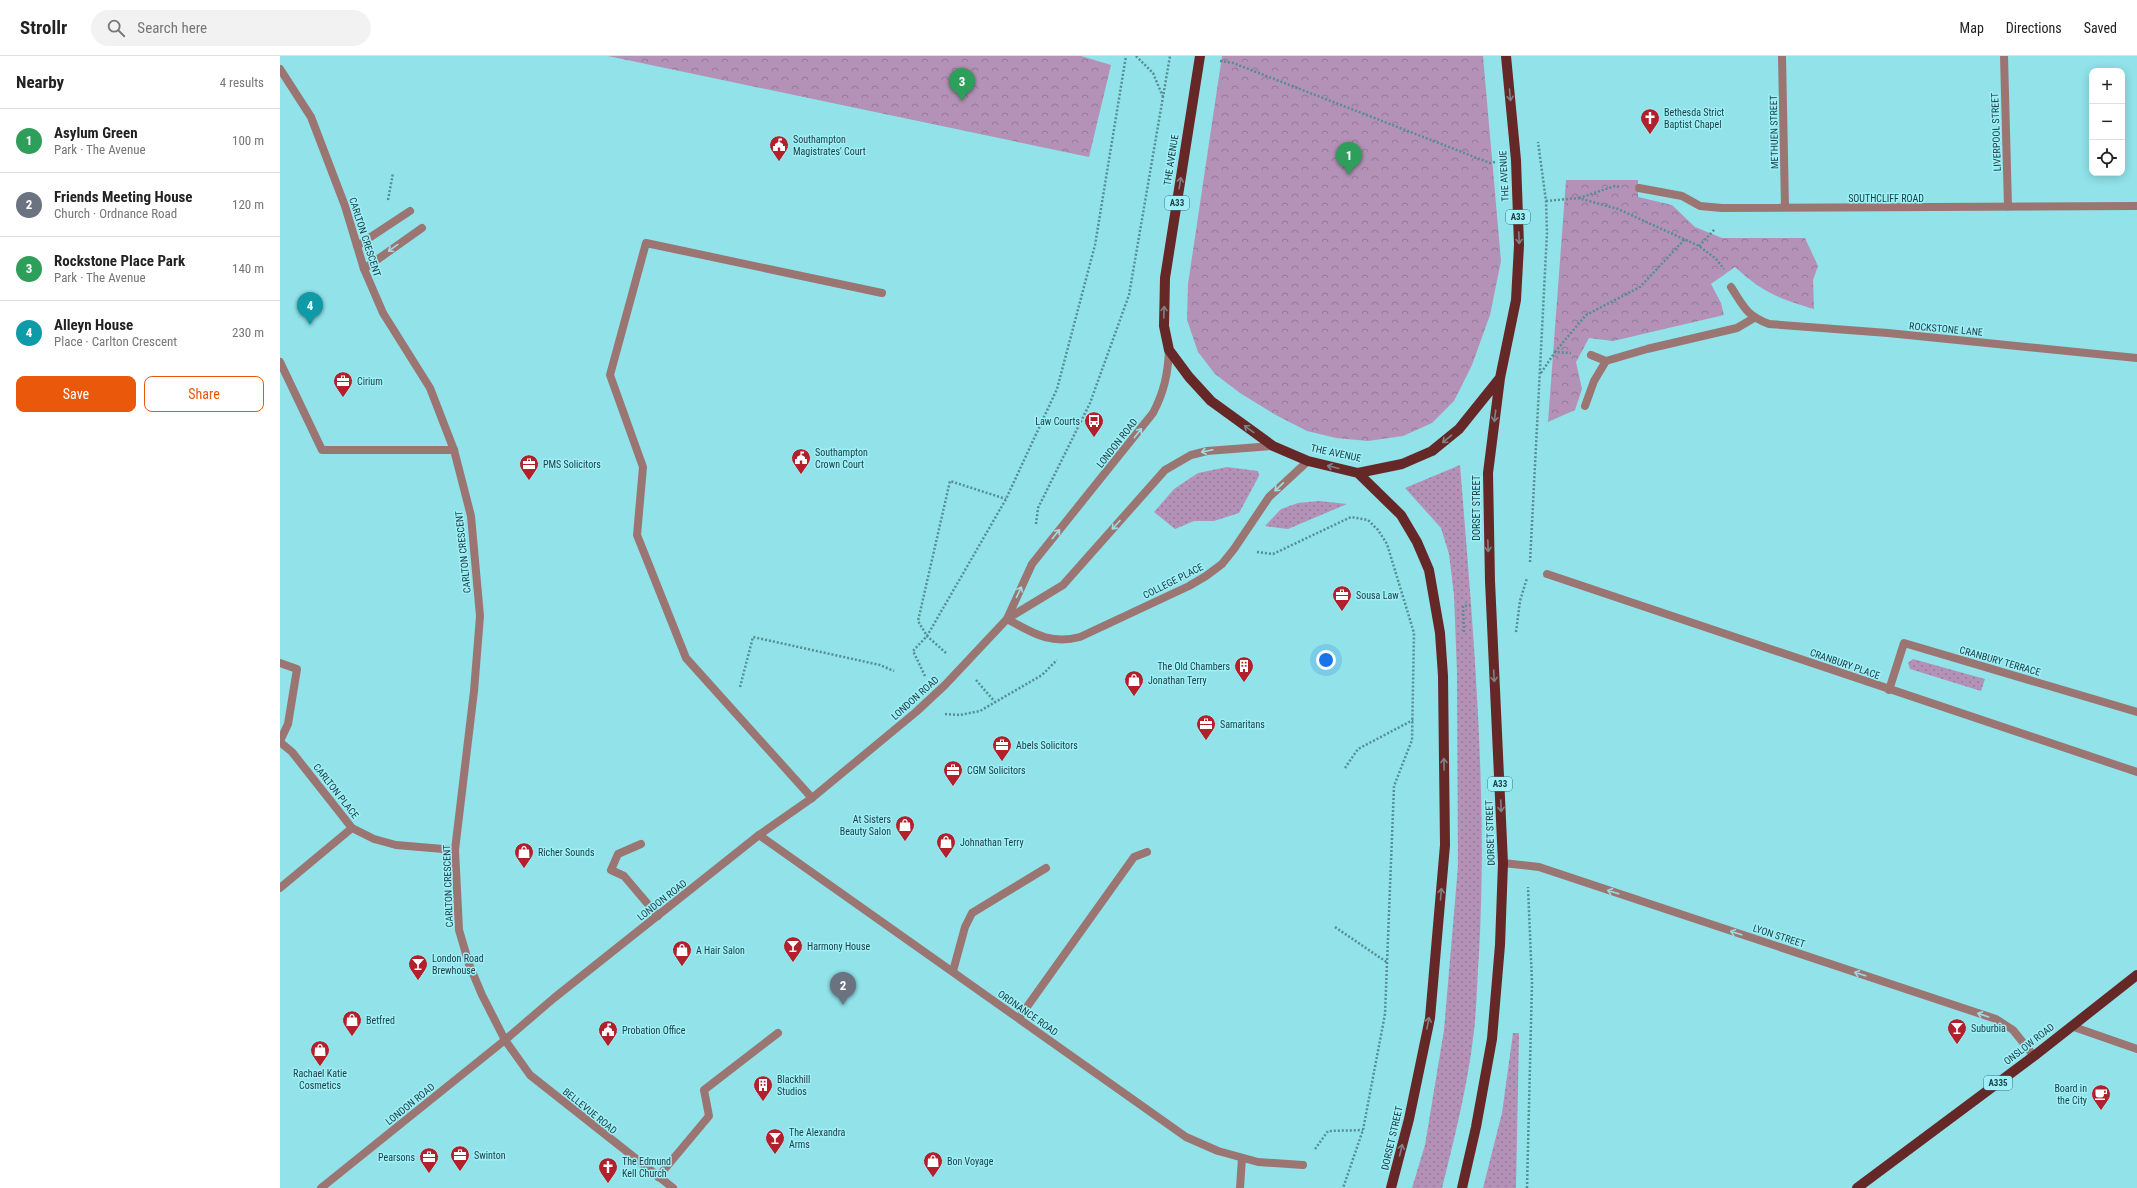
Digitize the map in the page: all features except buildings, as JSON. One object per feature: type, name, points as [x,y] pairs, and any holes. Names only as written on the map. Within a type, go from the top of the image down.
[{"type":"main road","name":"THE AVENUE","points":[[1200,56],[1165,278],[1164,326],[1169,350],[1189,377],[1211,401],[1273,446],[1308,461],[1358,473],[1402,464],[1432,451],[1459,429],[1500,378],[1516,300],[1520,245],[1516,160],[1506,56]]},
{"type":"main road","name":"DORSET STREET","points":[[1462,1188],[1476,1128],[1492,1039],[1500,945],[1503,863],[1491,602],[1488,473],[1500,378]]},
{"type":"main road","name":"DORSET STREET","points":[[1358,473],[1401,515],[1417,542],[1429,570],[1440,633],[1443,676],[1445,845],[1430,1018],[1409,1119],[1391,1188]]},
{"type":"main road","name":"ONSLOW ROAD","points":[[1857,1188],[2034,1056],[2137,975]]},
{"type":"street","name":"METHUEN STREET","points":[[1782,56],[1786,207]]},
{"type":"street","name":"LIVERPOOL STREET","points":[[2004,56],[2008,207]]},
{"type":"street","name":"CARLTON CRESCENT","points":[[280,69],[311,117],[346,206],[364,269],[383,312],[430,388],[454,450],[471,516],[480,616],[474,691],[455,850],[459,930],[482,995],[505,1040]]},
{"type":"street","name":"SOUTHCLIFF ROAD","points":[[1639,188],[1682,196],[1700,206],[2137,206]]},
{"type":"street","points":[[357,246],[410,211]]},
{"type":"street","points":[[364,269],[422,228]]},
{"type":"street","points":[[812,798],[686,658],[637,535],[643,467],[610,375],[646,243],[882,293]]},
{"type":"street","points":[[1591,355],[1606,361],[1647,349],[1737,328],[1754,318],[1744,308],[1731,287]]},
{"type":"street","name":"ROCKSTONE LANE","points":[[1754,318],[1769,324],[1805,328],[1888,333],[2137,358]]},
{"type":"street","name":"LONDON ROAD","points":[[1007,619],[1032,564],[1153,413],[1163,394],[1168,373],[1169,350]]},
{"type":"street","points":[[1585,406],[1594,381],[1606,361]]},
{"type":"street","points":[[280,362],[322,450],[454,450]]},
{"type":"street","name":"LONDON ROAD","points":[[321,1188],[505,1040],[554,998],[759,835],[812,798],[935,695],[1007,619],[1063,585],[1165,470],[1178,462],[1207,450],[1273,446]]},
{"type":"street","name":"COLLEGE PLACE","points":[[1007,619],[1045,638],[1062,640],[1080,637],[1206,576],[1222,564],[1234,549],[1269,497],[1308,461]]},
{"type":"street","name":"CRANBURY PLACE","points":[[1548,574],[1889,690],[2137,772]]},
{"type":"street","name":"CRANBURY TERRACE","points":[[1889,690],[1904,643],[2137,712]]},
{"type":"street","points":[[280,663],[297,669],[288,724],[280,742]]},
{"type":"street","name":"CARLTON PLACE","points":[[280,742],[292,752],[352,828],[374,839],[396,845],[455,850]]},
{"type":"street","points":[[280,888],[352,828]]},
{"type":"street","name":"ORDNANCE ROAD","points":[[759,835],[1186,1137],[1218,1150],[1258,1162],[1303,1165]]},
{"type":"street","points":[[641,844],[618,854],[611,870],[624,876],[658,916]]},
{"type":"street","points":[[1018,1018],[1134,857],[1147,852]]},
{"type":"street","name":"LYON STREET","points":[[1503,863],[1526,864],[1540,867],[1996,1019],[2013,1030],[2034,1056]]},
{"type":"street","points":[[953,971],[965,927],[972,913],[1046,868]]},
{"type":"street","points":[[2071,1026],[2137,1049]]},
{"type":"street","points":[[658,1177],[709,1116],[704,1090],[778,1033]]},
{"type":"street","name":"BELLEVUE ROAD","points":[[505,1040],[530,1075],[673,1188]]},
{"type":"street","points":[[1240,1188],[1242,1158]]},
{"type":"path","points":[[935,695],[913,651],[927,636],[1006,499],[1056,389],[1095,245],[1126,56]]},
{"type":"path","points":[[1136,56],[1153,73],[1163,98]]},
{"type":"path","points":[[1032,564],[1038,508],[1090,403],[1129,295],[1170,56]]},
{"type":"path","points":[[1233,63],[1490,163]]},
{"type":"path","points":[[1530,568],[1547,233],[1546,201],[1541,157]]},
{"type":"path","points":[[1546,201],[1578,198],[1615,186],[1639,188]]},
{"type":"path","points":[[1578,198],[1618,209],[1699,246],[1716,259],[1729,275],[1731,287]]},
{"type":"path","points":[[1540,374],[1555,352],[1586,315],[1640,288],[1685,239]]},
{"type":"path","points":[[1555,352],[1591,355]]},
{"type":"path","points":[[942,649],[927,636],[918,622],[950,481],[1006,499]]},
{"type":"path","points":[[1273,554],[1352,517],[1368,520],[1378,530],[1387,544],[1414,633],[1412,740],[1394,786],[1385,1014],[1363,1130],[1343,1188]]},
{"type":"path","points":[[1414,633],[1464,632],[1463,606],[1520,600],[1528,574]]},
{"type":"path","points":[[734,711],[753,637],[880,665],[894,671]]},
{"type":"path","points":[[980,711],[1042,675]]},
{"type":"path","points":[[980,684],[995,702]]},
{"type":"path","points":[[1345,768],[1358,749],[1413,720]]},
{"type":"path","points":[[1526,1188],[1532,984],[1528,886]]},
{"type":"path","points":[[1335,927],[1388,963]]},
{"type":"path","points":[[1303,1165],[1328,1131],[1363,1130]]},
{"type":"green space","points":[[608,56],[1081,56],[1111,65],[1089,157]]},
{"type":"green space","points":[[1222,56],[1483,56],[1501,261],[1490,315],[1472,365],[1454,401],[1432,423],[1403,436],[1368,441],[1336,438],[1307,431],[1274,414],[1240,393],[1215,374],[1198,352],[1187,320],[1188,284]]},
{"type":"green space","points":[[1566,180],[1638,180],[1638,197],[1672,205],[1695,227],[1722,238],[1805,238],[1818,266],[1813,280],[1814,309],[1772,294],[1754,283],[1735,267],[1711,284],[1721,303],[1724,315],[1613,341],[1589,338],[1576,362],[1582,389],[1575,410],[1548,422]]},
{"type":"green space","points":[[1460,465],[1478,710],[1482,832],[1476,1012],[1465,1090],[1442,1188],[1412,1188],[1425,1145],[1444,1030],[1458,866],[1457,672],[1454,595],[1449,554],[1441,528],[1405,488]]},
{"type":"green space","points":[[1227,467],[1258,471],[1259,476],[1239,513],[1214,521],[1194,521],[1175,529],[1154,512],[1174,489],[1198,473]]},
{"type":"green space","points":[[1319,501],[1347,504],[1288,529],[1265,526],[1281,509],[1298,503]]},
{"type":"green space","points":[[1913,659],[1985,679],[1981,691],[1910,669],[1908,663]]},
{"type":"green space","points":[[1513,1033],[1519,1033],[1516,1188],[1483,1188],[1502,1113]]},
{"type":"place","name":"Rockstone Place Park","points":[[962,101]]},
{"type":"place","name":"Bethesda Strict Baptist Chapel","points":[[1650,135]]},
{"type":"place","name":"Southampton Magistrates' Court","points":[[779,162]]},
{"type":"place","name":"Asylum Green","points":[[1349,175]]},
{"type":"place","name":"Alleyn House","points":[[310,325]]},
{"type":"place","name":"Cirium","points":[[343,398]]},
{"type":"place","name":"Law Courts","points":[[1094,438]]},
{"type":"place","name":"Southampton Crown Court","points":[[801,475]]},
{"type":"place","name":"PMS Solicitors","points":[[529,481]]},
{"type":"place","name":"Sousa Law","points":[[1342,612]]},
{"type":"place","name":"The Old Chambers","points":[[1244,683]]},
{"type":"place","name":"Jonathan Terry","points":[[1134,697]]},
{"type":"place","name":"Samaritans","points":[[1206,741]]},
{"type":"place","name":"Abels Solicitors","points":[[1002,762]]},
{"type":"place","name":"CGM Solicitors","points":[[953,787]]},
{"type":"place","name":"At Sisters Beauty Salon","points":[[905,842]]},
{"type":"place","name":"Johnathan Terry","points":[[946,859]]},
{"type":"place","name":"Richer Sounds","points":[[524,869]]},
{"type":"place","name":"Harmony House","points":[[793,963]]},
{"type":"place","name":"A Hair Salon","points":[[682,967]]},
{"type":"place","name":"London Road Brewhouse","points":[[418,981]]},
{"type":"place","name":"Friends Meeting House","points":[[843,1005]]},
{"type":"place","name":"Betfred","points":[[352,1037]]},
{"type":"place","name":"Suburbia","points":[[1957,1045]]},
{"type":"place","name":"Probation Office","points":[[608,1047]]},
{"type":"place","name":"Rachael Katie Cosmetics","points":[[320,1067]]},
{"type":"place","name":"Blackhill Studios","points":[[763,1102]]},
{"type":"place","name":"Board in the City","points":[[2101,1111]]},
{"type":"place","name":"The Alexandra Arms","points":[[775,1155]]},
{"type":"place","name":"Swinton","points":[[460,1172]]},
{"type":"place","name":"Pearsons","points":[[429,1174]]},
{"type":"place","name":"Bon Voyage","points":[[933,1178]]},
{"type":"place","name":"The Edmund Kell Church","points":[[608,1184]]}]
